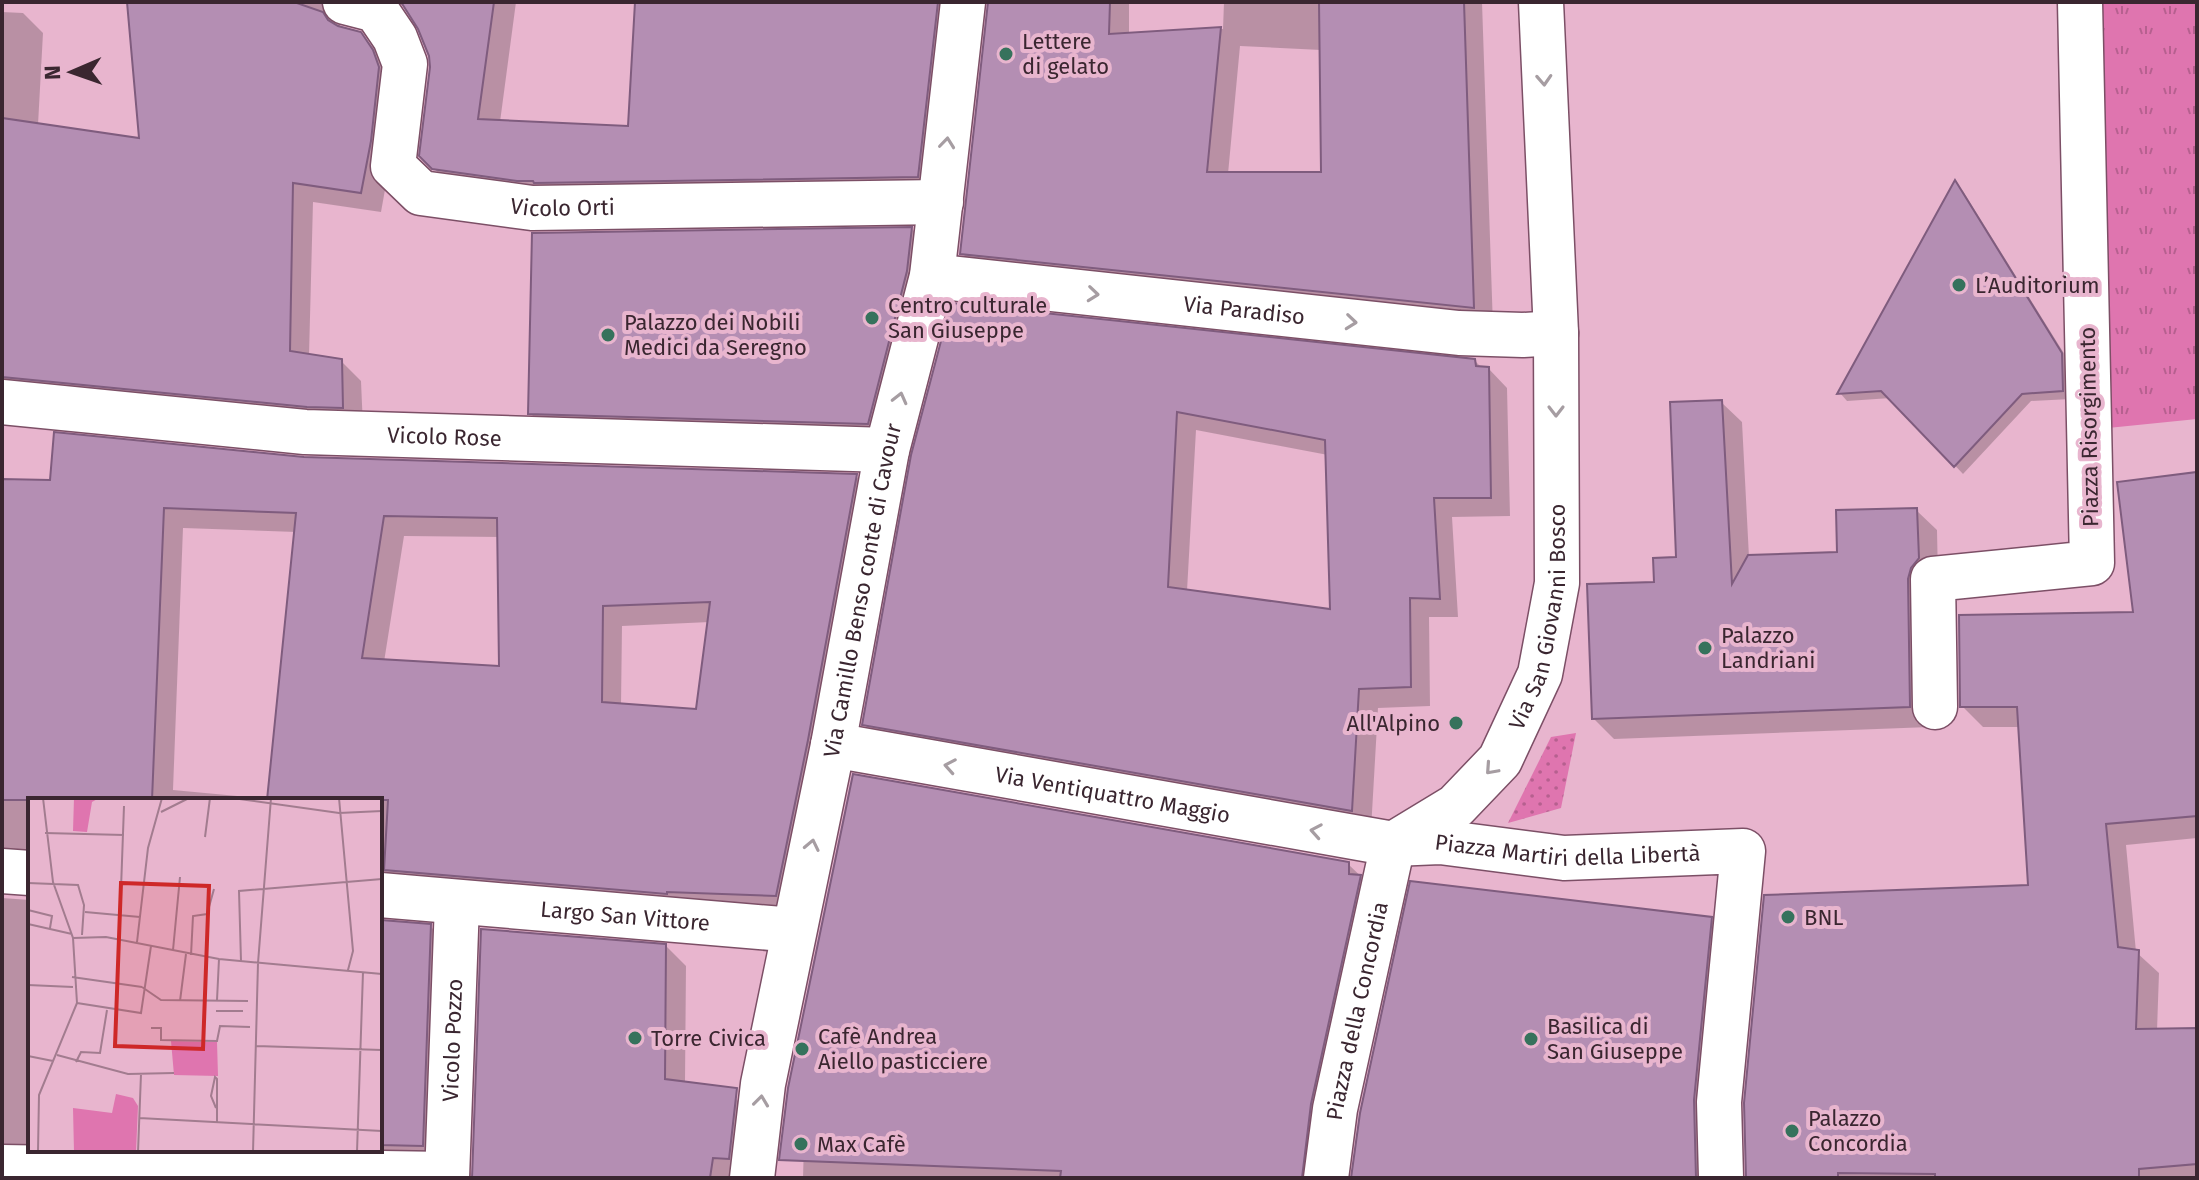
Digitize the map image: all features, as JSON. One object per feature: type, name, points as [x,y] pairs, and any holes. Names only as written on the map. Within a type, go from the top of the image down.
[{"type":"street","name":"Vicolo Orti","points":[[345,2],[376,10],[395,38],[405,64],[393,166],[421,193],[532,208],[941,202]]},
{"type":"street","name":"Via Camillo Benso conte di Cavour","points":[[752,1178],[763,1084],[833,745],[887,450],[932,276],[963,2]]},
{"type":"street","points":[[1541,2],[1556,333]]},
{"type":"street","name":"Piazza Risorgimento","points":[[1935,707],[1933,579],[2092,563],[2080,2]]},
{"type":"street","name":"Via Paradiso","points":[[932,276],[1459,333],[1556,333]]},
{"type":"street","name":"Via San Giovanni Bosco","points":[[1393,844],[1456,806],[1500,760],[1540,674],[1557,583],[1556,333]]},
{"type":"street","name":"Vicolo Rose","points":[[2,402],[305,432],[887,450]]},
{"type":"street","name":"Via Ventiquattro Maggio","points":[[833,745],[1393,844]]},
{"type":"street","name":"Piazza Martiri della Libertà","points":[[1393,844],[1440,842],[1564,858],[1743,851],[1719,1102],[1721,1178]]},
{"type":"street","name":"Piazza della Concordia","points":[[1326,1178],[1335,1109],[1393,844]]},
{"type":"street","points":[[2,871],[28,873]]},
{"type":"street","name":"Largo San Vittore","points":[[382,895],[794,930]]},
{"type":"street","name":"Vicolo Pozzo","points":[[447,1176],[457,903]]},
{"type":"street","points":[[2,1167],[447,1176]]},
{"type":"green space","points":[[2095,2],[2197,2],[2197,419],[2108,428]]},
{"type":"green space","points":[[1576,733],[1561,808],[1508,823],[1551,737]]},
{"type":"building","points":[[127,2],[294,2],[323,12],[328,20],[338,26],[361,32],[373,50],[379,67],[371,141],[361,193],[293,183],[290,351],[342,359],[343,408],[2,377],[2,118],[139,138]]},
{"type":"building","points":[[401,2],[494,2],[478,119],[628,126],[635,2],[938,2],[918,177],[534,183],[432,169],[419,156],[429,56],[418,29]]},
{"type":"building","points":[[988,2],[1110,2],[1109,34],[1221,27],[1207,172],[1321,172],[1319,2],[1464,2],[1474,308],[960,254]]},
{"type":"building","name":"L’Auditorium","points":[[1955,180],[2062,353],[2063,391],[2022,394],[1954,467],[1881,391],[1837,394]]},
{"type":"building","name":"Palazzo dei Nobili Medici da Seregno","points":[[912,227],[907,271],[868,424],[528,414],[532,233]]},
{"type":"building","points":[[951,303],[1475,359],[1476,366],[1489,367],[1491,498],[1434,498],[1440,599],[1410,598],[1411,687],[1359,689],[1352,811],[862,725],[911,455]],"holes":[[[1177,412],[1325,440],[1330,609],[1168,587]]]},
{"type":"building","points":[[1722,400],[1732,584],[1748,555],[1837,552],[1836,510],[1917,508],[1919,558],[1911,568],[1908,579],[1910,707],[1592,719],[1587,584],[1654,582],[1653,558],[1676,557],[1670,402]]},
{"type":"building","points":[[54,432],[304,457],[857,474],[776,896],[667,894],[384,870],[388,800],[267,798],[296,513],[164,508],[152,798],[2,800],[2,479],[50,480]],"holes":[[[384,516],[497,518],[499,666],[362,658]],[[710,602],[696,709],[602,702],[603,606]]]},
{"type":"building","points":[[2197,472],[2197,816],[2106,824],[2118,947],[2139,950],[2136,1029],[2197,1028],[2197,1164],[2139,1169],[2139,1178],[1935,1178],[1935,1174],[1838,1173],[1838,1178],[1746,1178],[1744,1103],[1764,895],[2028,885],[2017,707],[1960,707],[1959,615],[2133,612],[2117,482]]},
{"type":"building","points":[[853,774],[1349,862],[1349,874],[1361,875],[1311,1104],[1302,1178],[1060,1178],[1061,1171],[779,1160],[788,1088]]},
{"type":"building","points":[[1410,881],[1712,917],[1694,1100],[1696,1178],[1351,1178],[1360,1113]]},
{"type":"building","points":[[382,920],[431,924],[423,1146],[382,1145]]},
{"type":"building","points":[[481,929],[666,944],[665,1079],[737,1088],[729,1159],[713,1158],[710,1178],[472,1178]]},
{"type":"place","name":"Lettere di gelato","points":[[1006,54]]},
{"type":"place","name":"L’Auditorium","points":[[1959,285]]},
{"type":"place","name":"Centro culturale San Giuseppe","points":[[872,318]]},
{"type":"place","name":"Palazzo dei Nobili Medici da Seregno","points":[[608,335]]},
{"type":"place","name":"Palazzo Landriani","points":[[1705,648]]},
{"type":"place","name":"All'Alpino","points":[[1456,723]]},
{"type":"place","name":"BNL","points":[[1788,917]]},
{"type":"place","name":"Torre Civica","points":[[635,1038]]},
{"type":"place","name":"Basilica di San Giuseppe","points":[[1531,1039]]},
{"type":"place","name":"Cafè Andrea Aiello pasticciere","points":[[802,1049]]},
{"type":"place","name":"Palazzo Concordia","points":[[1792,1131]]},
{"type":"place","name":"Max Cafè","points":[[801,1144]]}]
